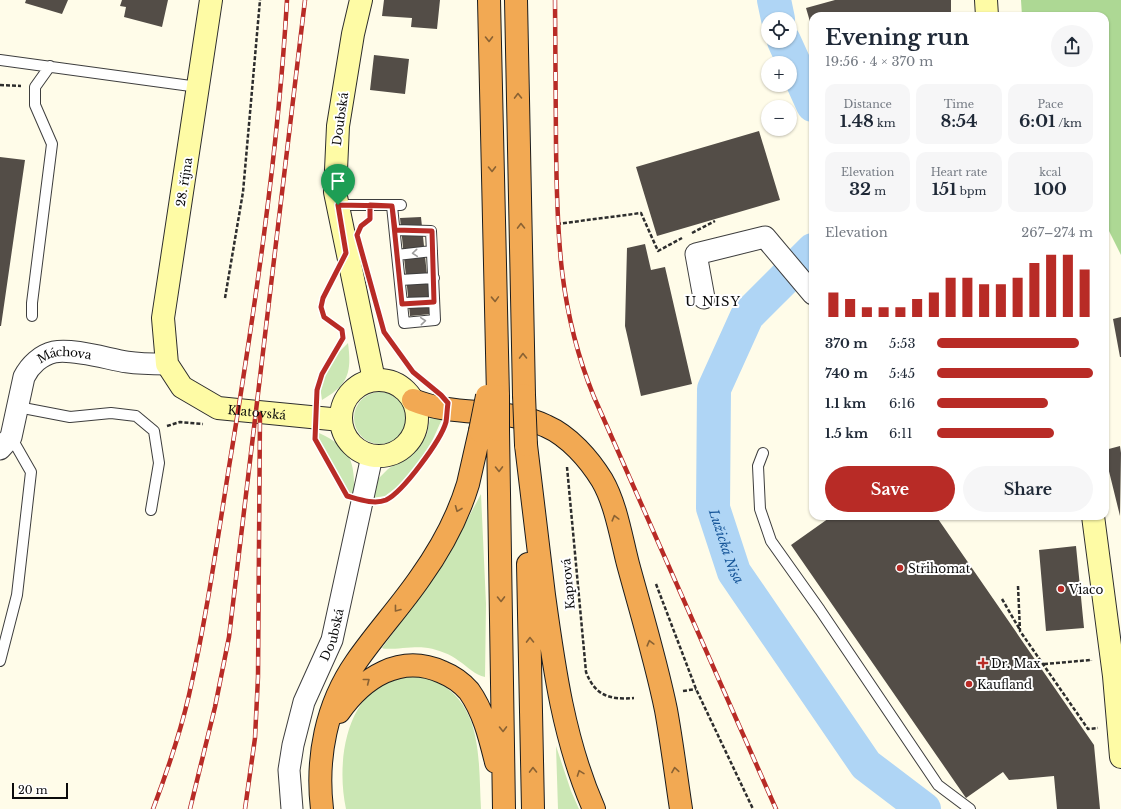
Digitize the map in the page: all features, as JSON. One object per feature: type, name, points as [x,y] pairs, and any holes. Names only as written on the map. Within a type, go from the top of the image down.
[{"type":"highway","points":[[489,0],[497,346],[489,431],[503,809]]},
{"type":"highway","points":[[516,0],[533,809]]},
{"type":"highway","points":[[413,400],[428,406],[447,410],[522,417],[547,426],[560,435],[590,463],[602,482],[613,507],[656,668],[666,711],[682,809]]},
{"type":"highway","points":[[322,809],[320,789],[322,747],[332,711],[346,677],[420,578],[447,534],[489,431]]},
{"type":"highway","points":[[526,445],[552,655],[561,707],[579,771],[594,809]]},
{"type":"highway","points":[[322,747],[335,717],[346,701],[360,686],[374,676],[393,667],[404,665],[415,665],[436,669],[459,681],[468,690],[476,702],[485,723],[493,751],[503,809]]},
{"type":"street","name":"28. října","points":[[167,364],[164,318],[211,0]]},
{"type":"street","name":"Doubská","points":[[361,0],[353,34],[338,126],[335,161],[335,192],[346,253],[374,380]]},
{"type":"street","points":[[986,0],[987,12]]},
{"type":"street","points":[[704,298],[696,254],[765,237],[808,290]]},
{"type":"street","name":"Máchova","points":[[5,443],[18,407],[24,377],[29,368],[39,359],[54,352],[68,352],[129,363],[167,364]]},
{"type":"street","name":"Klatovská","points":[[167,364],[182,387],[218,408],[341,420]]},
{"type":"street","points":[[374,380],[389,381],[403,388],[413,400],[417,412],[418,424],[414,436],[406,446],[396,453],[384,456],[372,456],[362,453],[347,439],[341,420],[342,409],[346,398],[354,390],[374,380]]},
{"type":"street","name":"Doubská","points":[[292,809],[289,770],[293,745],[304,702],[332,640],[361,500],[372,456]]},
{"type":"street","points":[[1094,520],[1114,676],[1121,757]]},
{"type":"lane","points":[[0,60],[198,87]]},
{"type":"lane","points":[[32,316],[32,303],[52,144],[35,105],[35,87],[50,66]]},
{"type":"lane","points":[[338,205],[397,206],[395,230],[404,323],[435,320],[432,231],[395,230]]},
{"type":"lane","points":[[397,255],[432,252]]},
{"type":"lane","points":[[400,280],[434,278]]},
{"type":"lane","points":[[402,304],[434,302]]},
{"type":"lane","points":[[18,407],[70,417],[111,413],[136,416],[154,430],[159,463],[151,510]]},
{"type":"lane","points":[[0,661],[17,595],[31,472],[5,443]]},
{"type":"lane","points":[[763,453],[758,466],[760,509],[771,540],[825,616],[938,785],[970,809]]},
{"type":"path","points":[[225,298],[243,192],[260,0]]},
{"type":"path","points":[[0,85],[35,87]]},
{"type":"path","points":[[557,224],[641,213],[658,251],[683,238]]},
{"type":"path","points":[[689,234],[715,221]]},
{"type":"path","points":[[346,253],[323,298],[321,307],[324,317],[342,330],[343,338],[322,374],[317,390],[315,439],[328,465],[347,496],[374,502],[386,500],[398,490],[423,463],[446,423],[447,410]]},
{"type":"path","points":[[384,332],[404,361],[425,382]]},
{"type":"path","points":[[154,430],[180,422],[204,424]]},
{"type":"path","name":"Kaprová","points":[[560,435],[561,453],[567,468],[586,672],[589,681],[598,692],[616,699],[634,698]]},
{"type":"path","points":[[1018,586],[1020,631]]},
{"type":"path","points":[[1002,600],[1020,631],[1088,729],[1098,728]]},
{"type":"path","points":[[1043,664],[1091,660],[1092,666]]},
{"type":"path","points":[[696,689],[753,809]]},
{"type":"green space","points":[[1021,0],[1121,0],[1121,255],[1109,231],[1109,12],[1022,12]]},
{"type":"green space","points":[[348,343],[349,362],[346,377],[338,389],[322,400],[320,386],[336,355]]},
{"type":"green space","points":[[375,392],[385,392],[399,399],[406,413],[406,423],[399,437],[385,444],[375,444],[365,440],[358,433],[354,423],[354,413],[358,403],[365,396]]},
{"type":"green space","points":[[430,418],[442,419],[433,439],[418,465],[397,487],[385,496],[372,498],[376,481],[388,469],[416,450],[427,434]]},
{"type":"green space","points":[[319,433],[338,444],[349,457],[352,464],[354,495],[348,493],[318,441]]},
{"type":"green space","points":[[481,494],[486,604],[485,677],[475,673],[452,656],[436,650],[423,647],[382,648],[443,565]]},
{"type":"green space","points":[[421,676],[442,685],[457,697],[467,712],[474,729],[477,748],[481,809],[346,809],[342,771],[344,750],[356,712],[367,697],[381,685],[400,677]]},
{"type":"green space","points":[[556,746],[571,791],[579,809],[558,809]]},
{"type":"building","points":[[26,0],[68,0],[62,14],[25,3]]},
{"type":"building","points":[[122,0],[168,0],[162,27],[124,17],[126,7],[120,6]]},
{"type":"building","points":[[384,0],[440,0],[437,29],[411,27],[412,18],[382,16]]},
{"type":"building","points":[[835,0],[951,0],[951,12],[809,12],[809,18],[806,8]]},
{"type":"building","points":[[374,55],[409,59],[405,94],[370,90]]},
{"type":"building","points":[[759,131],[780,200],[657,236],[636,167]]},
{"type":"building","points":[[0,157],[25,160],[1,326],[0,326]]},
{"type":"building","points":[[421,217],[431,314],[410,316],[400,218]]},
{"type":"building","points":[[645,244],[651,270],[665,267],[692,384],[641,396],[625,326],[627,248]]},
{"type":"building","points":[[1121,317],[1121,357],[1120,357],[1113,319]]},
{"type":"building","points":[[1120,446],[1120,516],[1109,471],[1109,449]]},
{"type":"building","name":"Kaufland","points":[[826,520],[939,520],[1094,745],[1100,809],[1057,809],[1054,776],[1009,780],[1003,772],[966,798],[791,545]]},
{"type":"building","name":"Viaco","points":[[1076,546],[1084,628],[1046,631],[1039,550]]},
{"type":"waterway","name":"Lužická Nisa","points":[[774,0],[777,12]]},
{"type":"waterway","name":"Lužická Nisa","points":[[787,48],[809,96]]},
{"type":"waterway","name":"Lužická Nisa","points":[[809,254],[747,316],[714,389],[713,508],[734,572],[866,765],[924,809]]},
{"type":"railway","points":[[153,809],[182,724],[201,638],[211,581],[264,234],[278,117],[287,0]]},
{"type":"railway","points":[[190,809],[215,707],[229,637],[305,0]]},
{"type":"railway","points":[[555,0],[557,211],[562,273],[573,334],[582,365],[594,397],[776,809]]},
{"type":"railway","points":[[245,809],[255,738],[258,677],[260,414]]},
{"type":"place","name":"Střihomat","points":[[900,568]]},
{"type":"place","name":"Viaco","points":[[1061,589]]},
{"type":"place","name":"Dr. Max","points":[[983,663]]},
{"type":"place","name":"Kaufland","points":[[969,684]]},
{"type":"district","name":"U NISY","points":[[713,301]]},
{"type":"route","points":[[338,205],[346,253],[323,298],[321,307],[324,317],[342,330],[343,338],[322,374],[317,390],[315,439],[328,465],[347,496],[374,502],[386,500],[398,490],[423,463],[446,423],[448,403],[441,395],[413,372],[384,332],[357,235],[361,226],[370,219],[370,205],[392,206],[402,304],[434,302],[432,231],[395,230],[392,206],[370,205],[338,205]]}]
